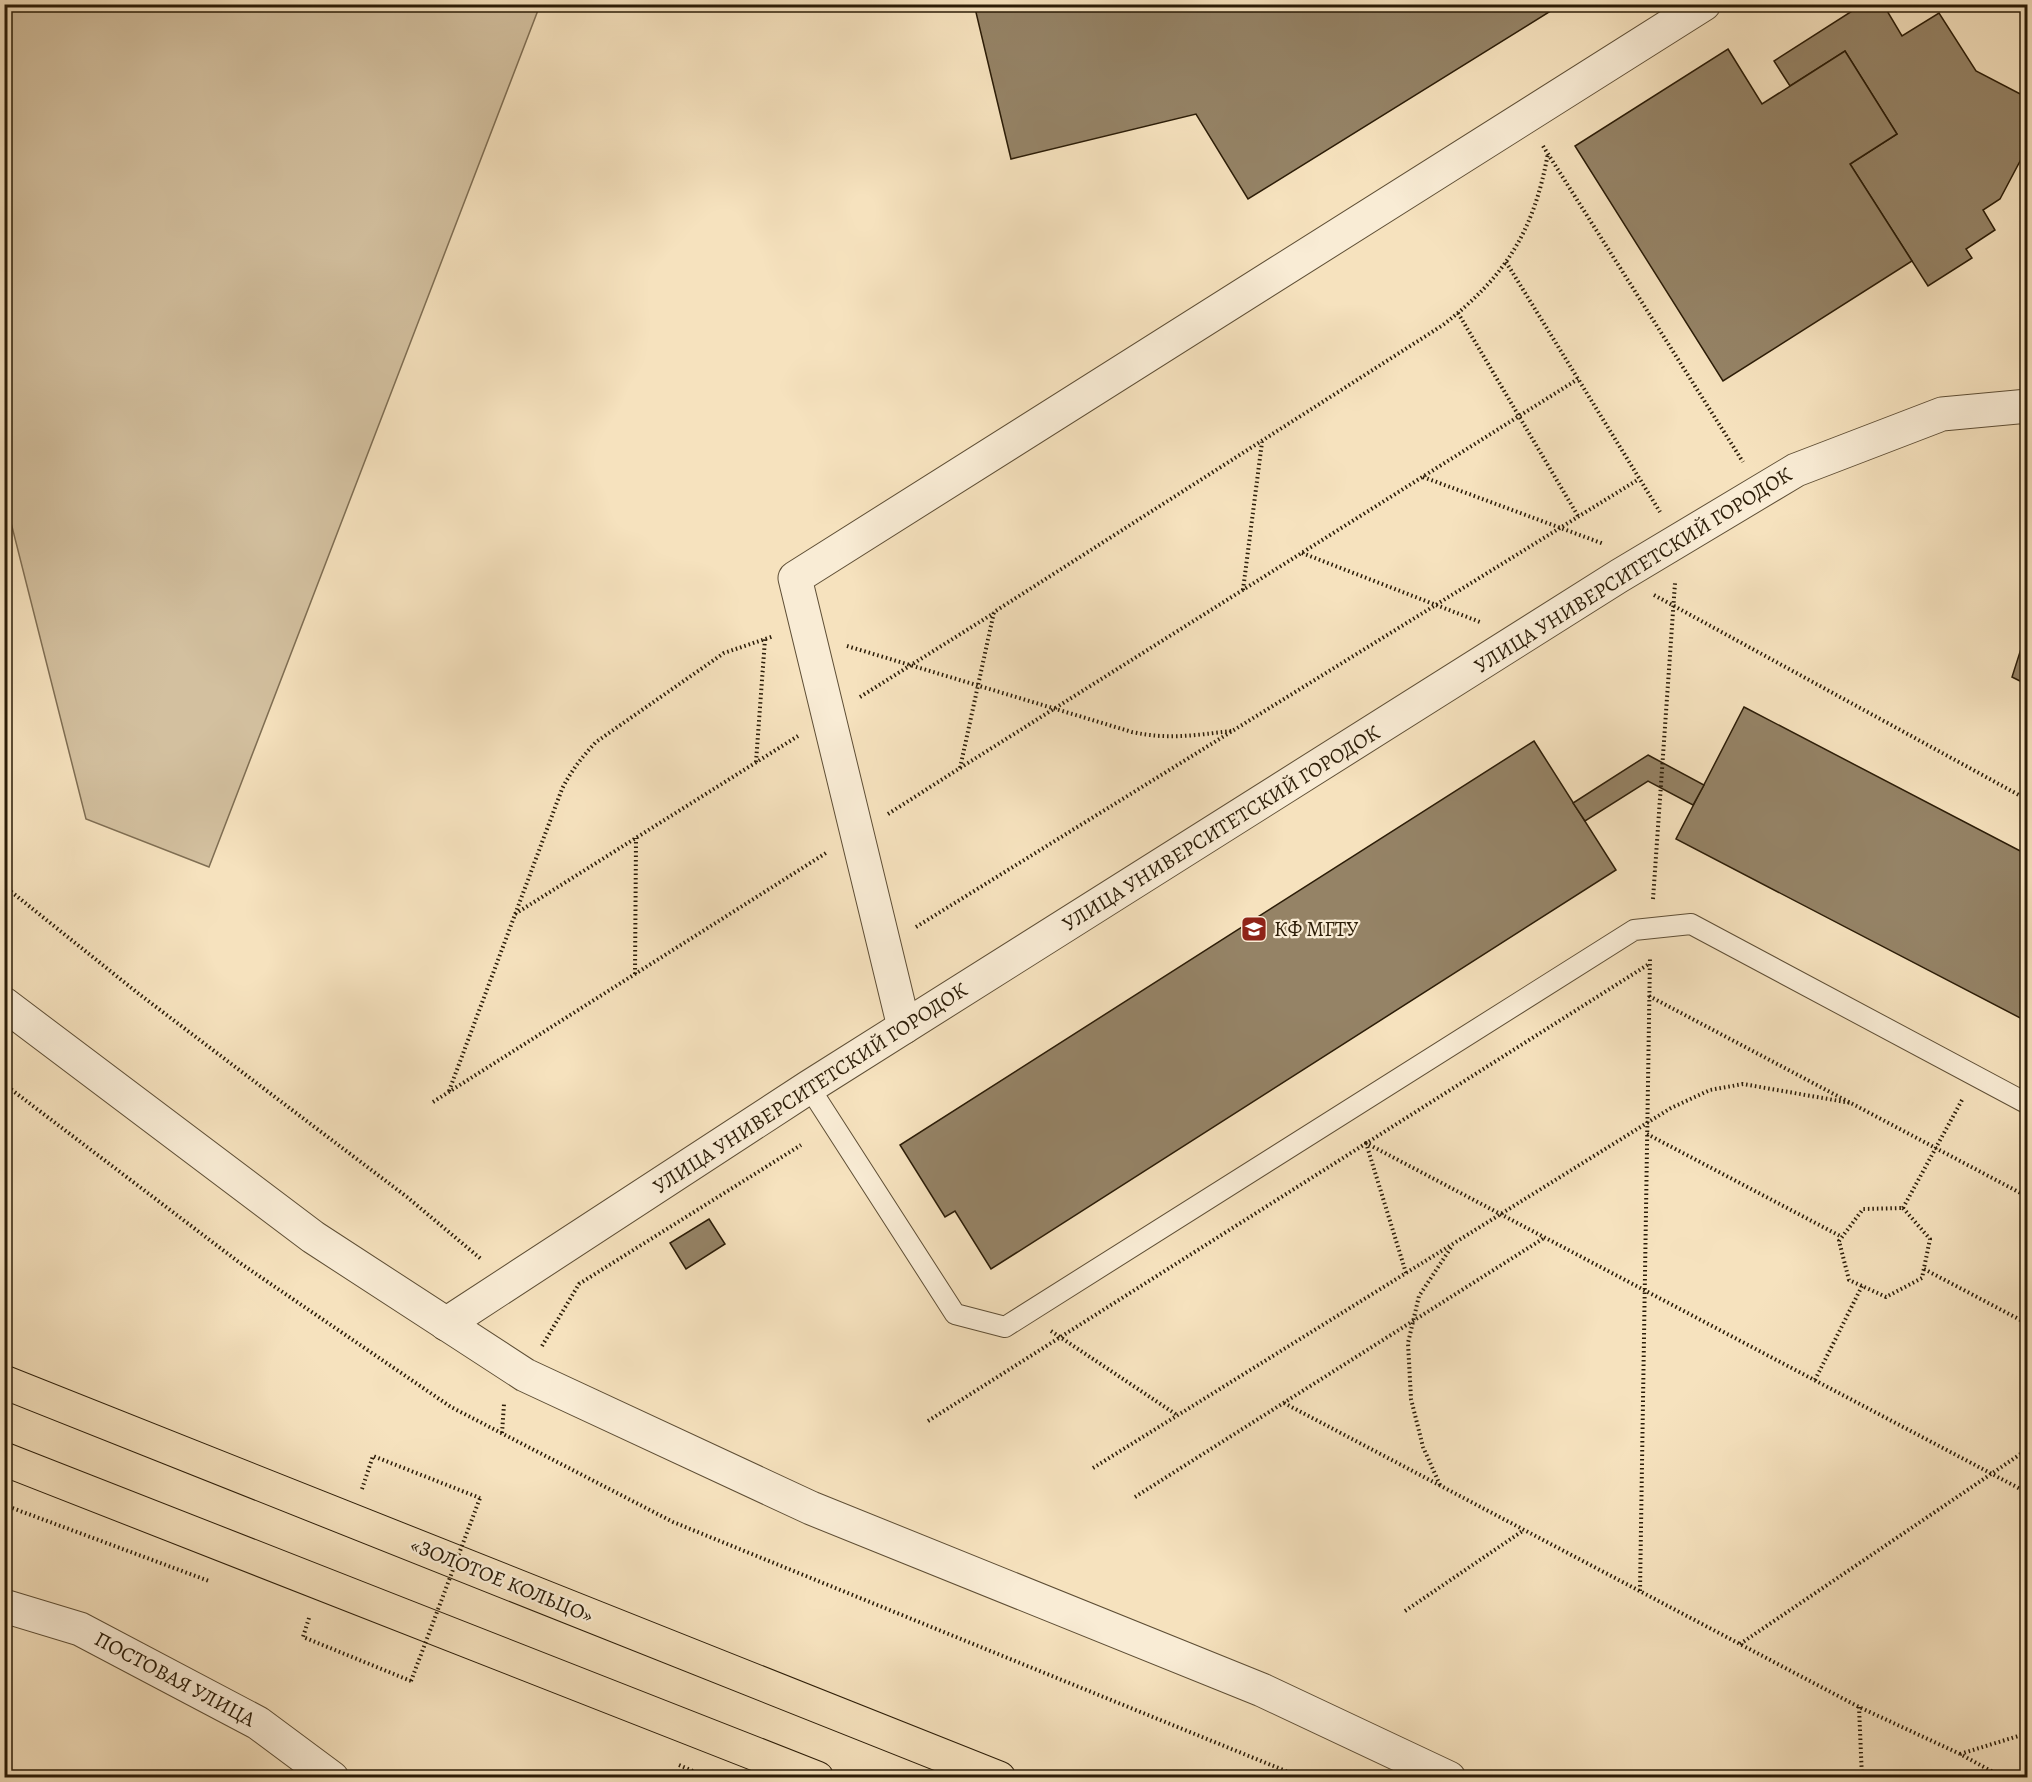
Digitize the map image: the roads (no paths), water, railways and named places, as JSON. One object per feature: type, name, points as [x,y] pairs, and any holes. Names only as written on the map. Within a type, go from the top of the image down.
[{"type":"highway","name":"«ЗОЛОТОЕ КОЛЬЦО»","points":[[4,1382],[999,1778]]},
{"type":"highway","points":[[4,1459],[817,1778]]},
{"type":"street","points":[[904,1027],[795,578],[1704,4]]},
{"type":"street","name":"УЛИЦА УНИВЕРСИТЕТСКИЙ ГОРОДОК","points":[[446,1323],[809,1087],[1619,576],[1796,470],[1942,414],[2028,406]]},
{"type":"street","points":[[4,1004],[313,1237],[525,1375],[811,1508],[1262,1690],[1449,1778]]},
{"type":"street","name":"ПОСТОВАЯ УЛИЦА","points":[[4,1606],[80,1629],[258,1723],[332,1778]]},
{"type":"lane","points":[[809,1087],[956,1314],[1005,1327],[1634,930],[1691,924],[2028,1104]]},
{"type":"place","name":"КФ МГТУ","points":[[1254,929]]}]
